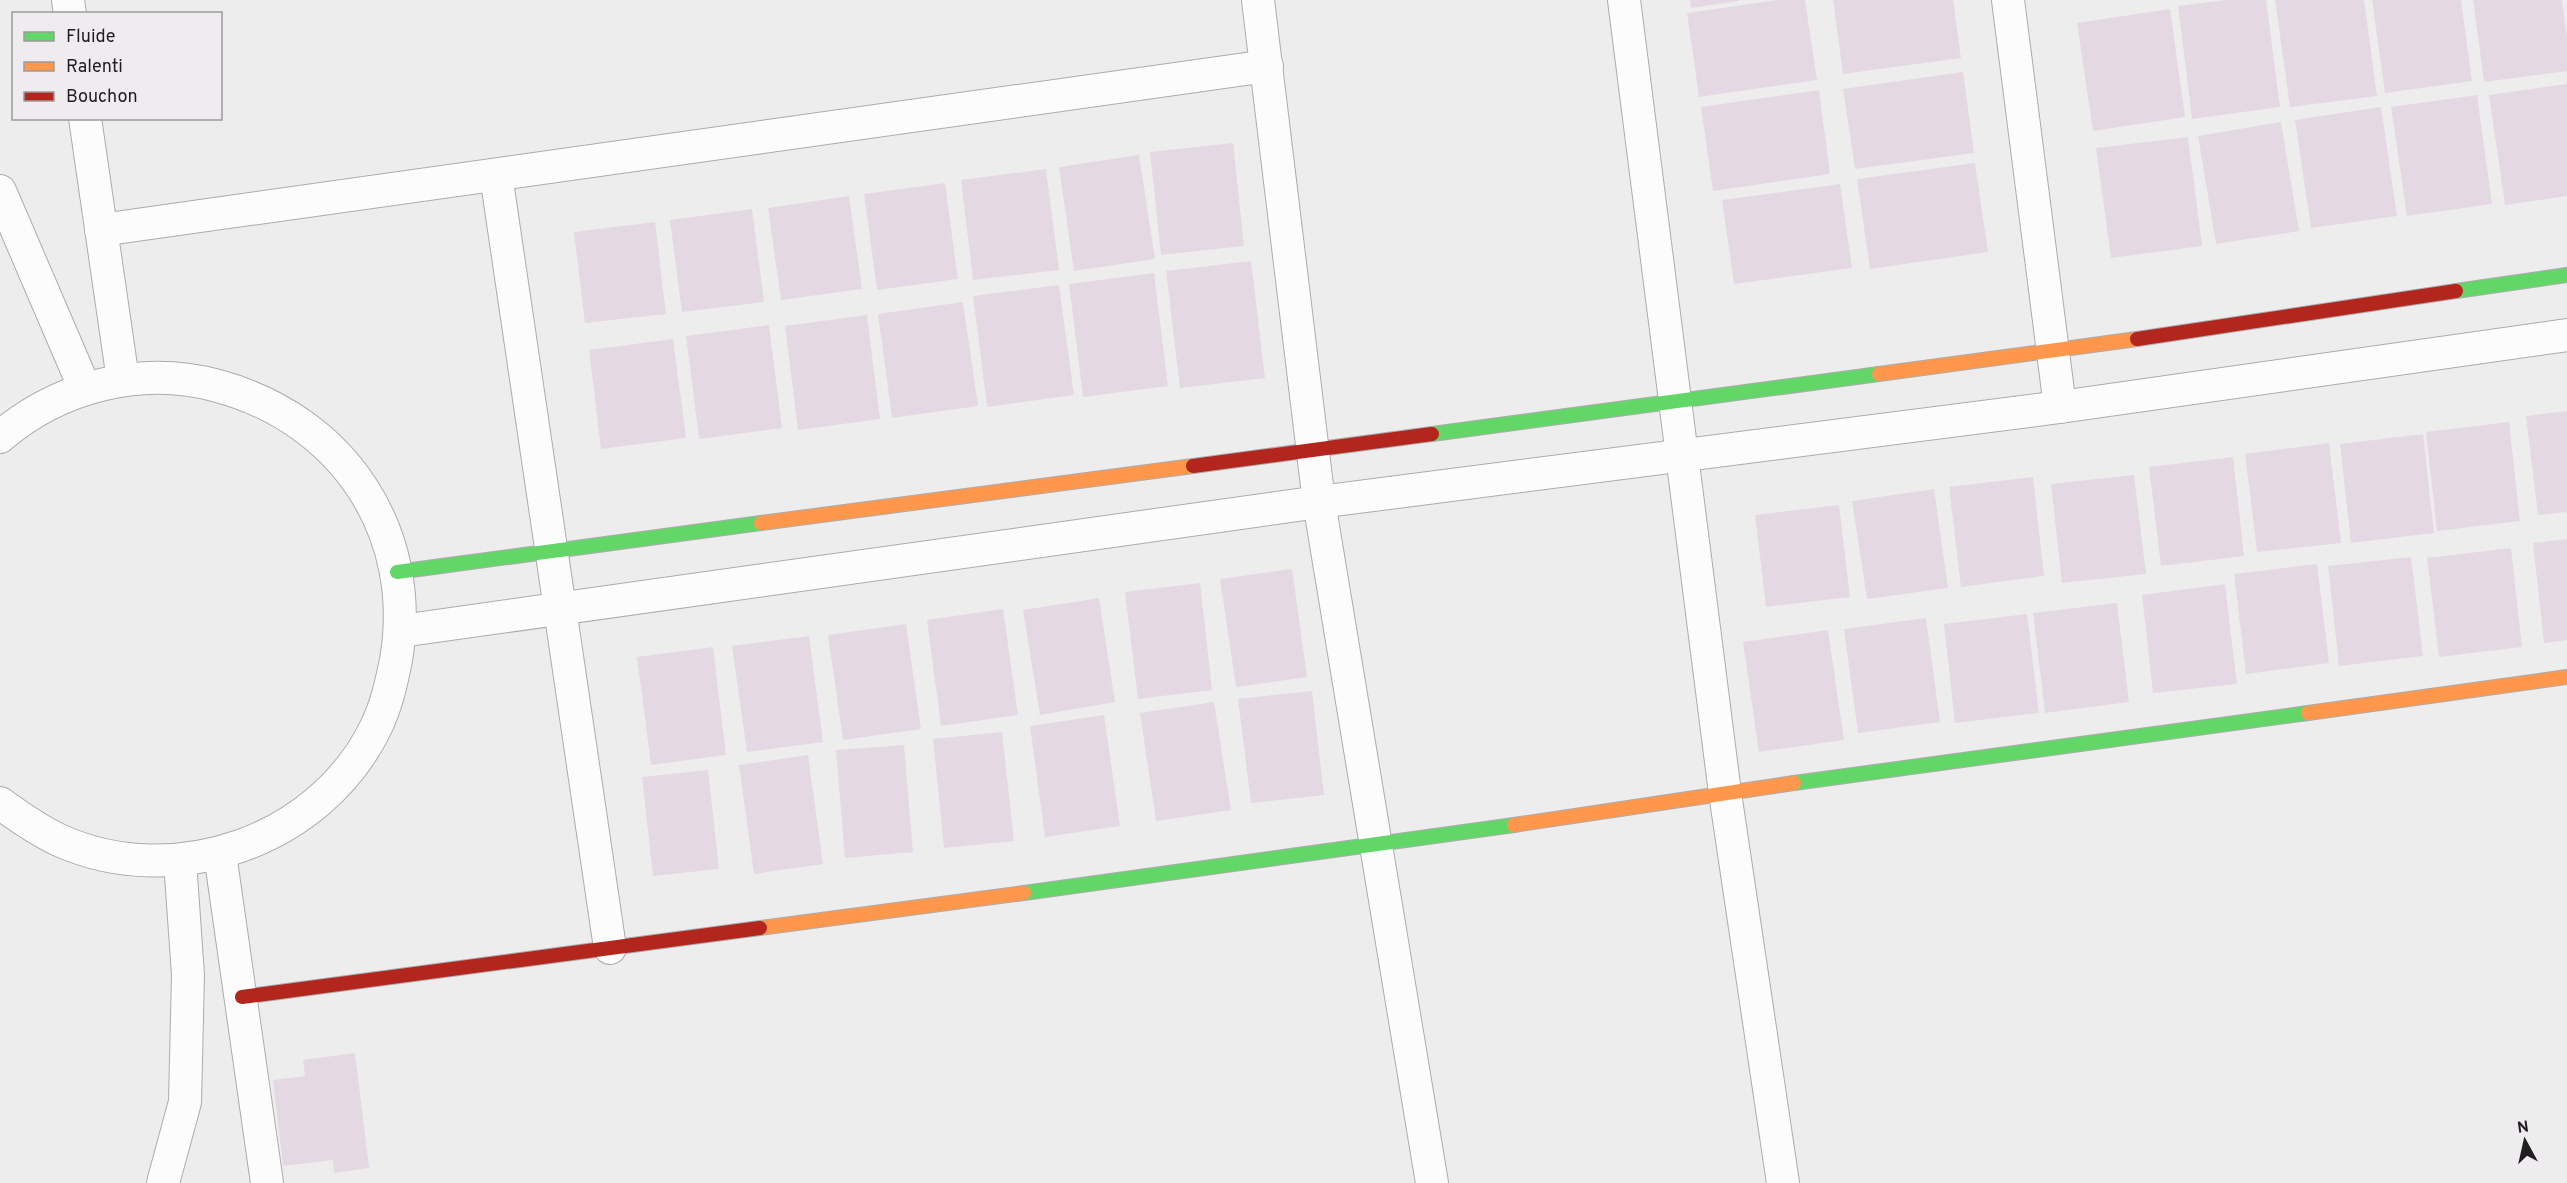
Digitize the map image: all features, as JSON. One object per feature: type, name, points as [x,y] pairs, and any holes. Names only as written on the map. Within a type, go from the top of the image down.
[{"type":"street","points":[[1258,0],[1319,502],[1432,1183]]},
{"type":"street","points":[[1624,0],[1725,793],[1783,1183]]},
{"type":"street","points":[[2008,0],[2060,407]]},
{"type":"street","points":[[101,230],[1267,66]]},
{"type":"street","points":[[85,120],[123,380]]},
{"type":"street","points":[[496,175],[610,948]]},
{"type":"street","points":[[0,191],[85,389]]},
{"type":"street","points":[[397,572],[2053,351],[2567,275]]},
{"type":"street","points":[[401,630],[1319,502],[2060,407],[2567,334]]},
{"type":"street","points":[[0,437],[17,423],[50,403],[85,389],[123,380],[174,379],[205,382],[244,393],[282,411],[315,434],[344,462],[368,496],[386,533],[397,572],[401,630],[390,693],[375,730],[353,765],[326,795],[294,820],[258,840],[220,854],[180,861],[140,861],[100,854],[61,841],[26,822],[0,803]]},
{"type":"street","points":[[242,998],[1376,846],[1725,793],[2567,677]]},
{"type":"street","points":[[220,854],[267,1183]]},
{"type":"street","points":[[164,1183],[185,1102],[188,975],[180,861]]},
{"type":"building","points":[[1690,0],[1739,0],[1739,1],[1691,8]]},
{"type":"building","points":[[1777,0],[1805,0],[1817,80],[1699,97],[1687,13]]},
{"type":"building","points":[[1833,0],[1953,0],[1961,58],[1843,74]]},
{"type":"building","points":[[2225,0],[2266,0],[2280,107],[2192,119],[2178,6]]},
{"type":"building","points":[[2275,0],[2364,0],[2377,96],[2290,107]]},
{"type":"building","points":[[2372,0],[2461,0],[2472,81],[2385,93]]},
{"type":"building","points":[[2473,0],[2562,0],[2567,39],[2567,71],[2484,82]]},
{"type":"building","points":[[2170,9],[2185,117],[2093,131],[2077,23]]},
{"type":"building","points":[[1963,72],[1974,153],[1855,169],[1843,89]]},
{"type":"building","points":[[2567,84],[2567,196],[2505,205],[2489,95]]},
{"type":"building","points":[[1819,90],[1830,174],[1713,191],[1701,107]]},
{"type":"building","points":[[2477,95],[2492,204],[2407,216],[2391,107]]},
{"type":"building","points":[[2381,107],[2397,216],[2311,228],[2295,120]]},
{"type":"building","points":[[2281,122],[2299,231],[2216,244],[2198,136]]},
{"type":"building","points":[[2188,137],[2202,246],[2111,258],[2096,148]]},
{"type":"building","points":[[1233,143],[1244,246],[1161,255],[1150,152]]},
{"type":"building","points":[[1139,155],[1155,259],[1074,271],[1059,167]]},
{"type":"building","points":[[1975,163],[1988,252],[1870,269],[1857,179]]},
{"type":"building","points":[[1046,169],[1059,270],[973,280],[961,180]]},
{"type":"building","points":[[945,183],[958,279],[877,290],[864,194]]},
{"type":"building","points":[[1840,184],[1852,268],[1734,284],[1722,200]]},
{"type":"building","points":[[849,196],[862,289],[781,300],[768,208]]},
{"type":"building","points":[[752,209],[764,302],[682,312],[670,220]]},
{"type":"building","points":[[655,222],[666,314],[585,323],[574,232]]},
{"type":"building","points":[[1251,261],[1265,378],[1180,388],[1166,271]]},
{"type":"building","points":[[1154,273],[1168,386],[1083,397],[1069,284]]},
{"type":"building","points":[[1059,285],[1074,395],[987,407],[973,296]]},
{"type":"building","points":[[963,302],[978,406],[892,418],[878,314]]},
{"type":"building","points":[[867,315],[880,419],[798,430],[785,326]]},
{"type":"building","points":[[769,325],[782,428],[699,439],[686,336]]},
{"type":"building","points":[[673,339],[686,438],[601,449],[589,350]]},
{"type":"building","points":[[2567,411],[2567,512],[2538,515],[2526,416]]},
{"type":"building","points":[[2509,422],[2520,521],[2437,531],[2426,432]]},
{"type":"building","points":[[2423,434],[2434,533],[2351,543],[2340,444]]},
{"type":"building","points":[[2329,443],[2341,543],[2257,552],[2245,454]]},
{"type":"building","points":[[2233,457],[2244,556],[2161,566],[2149,467]]},
{"type":"building","points":[[2134,475],[2146,574],[2062,583],[2051,484]]},
{"type":"building","points":[[2033,477],[2044,576],[1961,587],[1949,487]]},
{"type":"building","points":[[1934,489],[1948,588],[1867,599],[1852,501]]},
{"type":"building","points":[[1839,505],[1850,597],[1766,607],[1755,515]]},
{"type":"building","points":[[2567,539],[2567,640],[2544,643],[2533,543]]},
{"type":"building","points":[[2511,548],[2522,647],[2439,657],[2427,558]]},
{"type":"building","points":[[2411,557],[2423,656],[2339,666],[2328,566]]},
{"type":"building","points":[[2317,564],[2329,663],[2246,674],[2234,574]]},
{"type":"building","points":[[1292,569],[1307,677],[1236,687],[1220,579]]},
{"type":"building","points":[[1200,583],[1212,690],[1138,699],[1125,592]]},
{"type":"building","points":[[2225,584],[2237,684],[2153,693],[2142,595]]},
{"type":"building","points":[[1099,598],[1115,702],[1040,715],[1023,610]]},
{"type":"building","points":[[2117,603],[2129,702],[2045,713],[2033,613]]},
{"type":"building","points":[[1003,609],[1018,715],[941,726],[927,620]]},
{"type":"building","points":[[2027,614],[2039,713],[1955,723],[1944,624]]},
{"type":"building","points":[[1926,618],[1940,722],[1858,733],[1844,629]]},
{"type":"building","points":[[906,624],[921,729],[843,740],[828,635]]},
{"type":"building","points":[[1828,630],[1844,740],[1759,752],[1743,642]]},
{"type":"building","points":[[809,636],[823,742],[747,752],[732,646]]},
{"type":"building","points":[[713,647],[726,755],[651,765],[637,657]]},
{"type":"building","points":[[1312,691],[1324,795],[1251,803],[1238,699]]},
{"type":"building","points":[[1214,702],[1231,810],[1156,821],[1140,713]]},
{"type":"building","points":[[1104,715],[1120,826],[1045,837],[1030,726]]},
{"type":"building","points":[[1002,732],[1014,841],[944,848],[933,739]]},
{"type":"building","points":[[904,745],[913,852],[845,858],[836,750]]},
{"type":"building","points":[[808,755],[823,864],[754,874],[739,765]]},
{"type":"building","points":[[708,770],[719,869],[653,876],[642,777]]},
{"type":"building","points":[[355,1053],[369,1168],[334,1173],[333,1160],[283,1166],[273,1080],[305,1076],[303,1060]]},
{"type":"traffic: fast","points":[[2456,291],[2567,275]]},
{"type":"traffic: fast","points":[[1432,434],[1879,374]]},
{"type":"traffic: fast","points":[[397,572],[761,523]]},
{"type":"traffic: fast","points":[[1794,783],[2308,713]]},
{"type":"traffic: fast","points":[[1024,893],[1514,825]]},
{"type":"traffic: slow","points":[[1879,374],[2137,339]]},
{"type":"traffic: slow","points":[[761,523],[1193,466]]},
{"type":"traffic: slow","points":[[2308,713],[2567,677]]},
{"type":"traffic: slow","points":[[1514,825],[1794,783]]},
{"type":"traffic: slow","points":[[760,928],[1024,893]]},
{"type":"traffic: jam","points":[[2137,339],[2456,291]]},
{"type":"traffic: jam","points":[[1193,466],[1432,434]]},
{"type":"traffic: jam","points":[[242,997],[760,928]]}]
